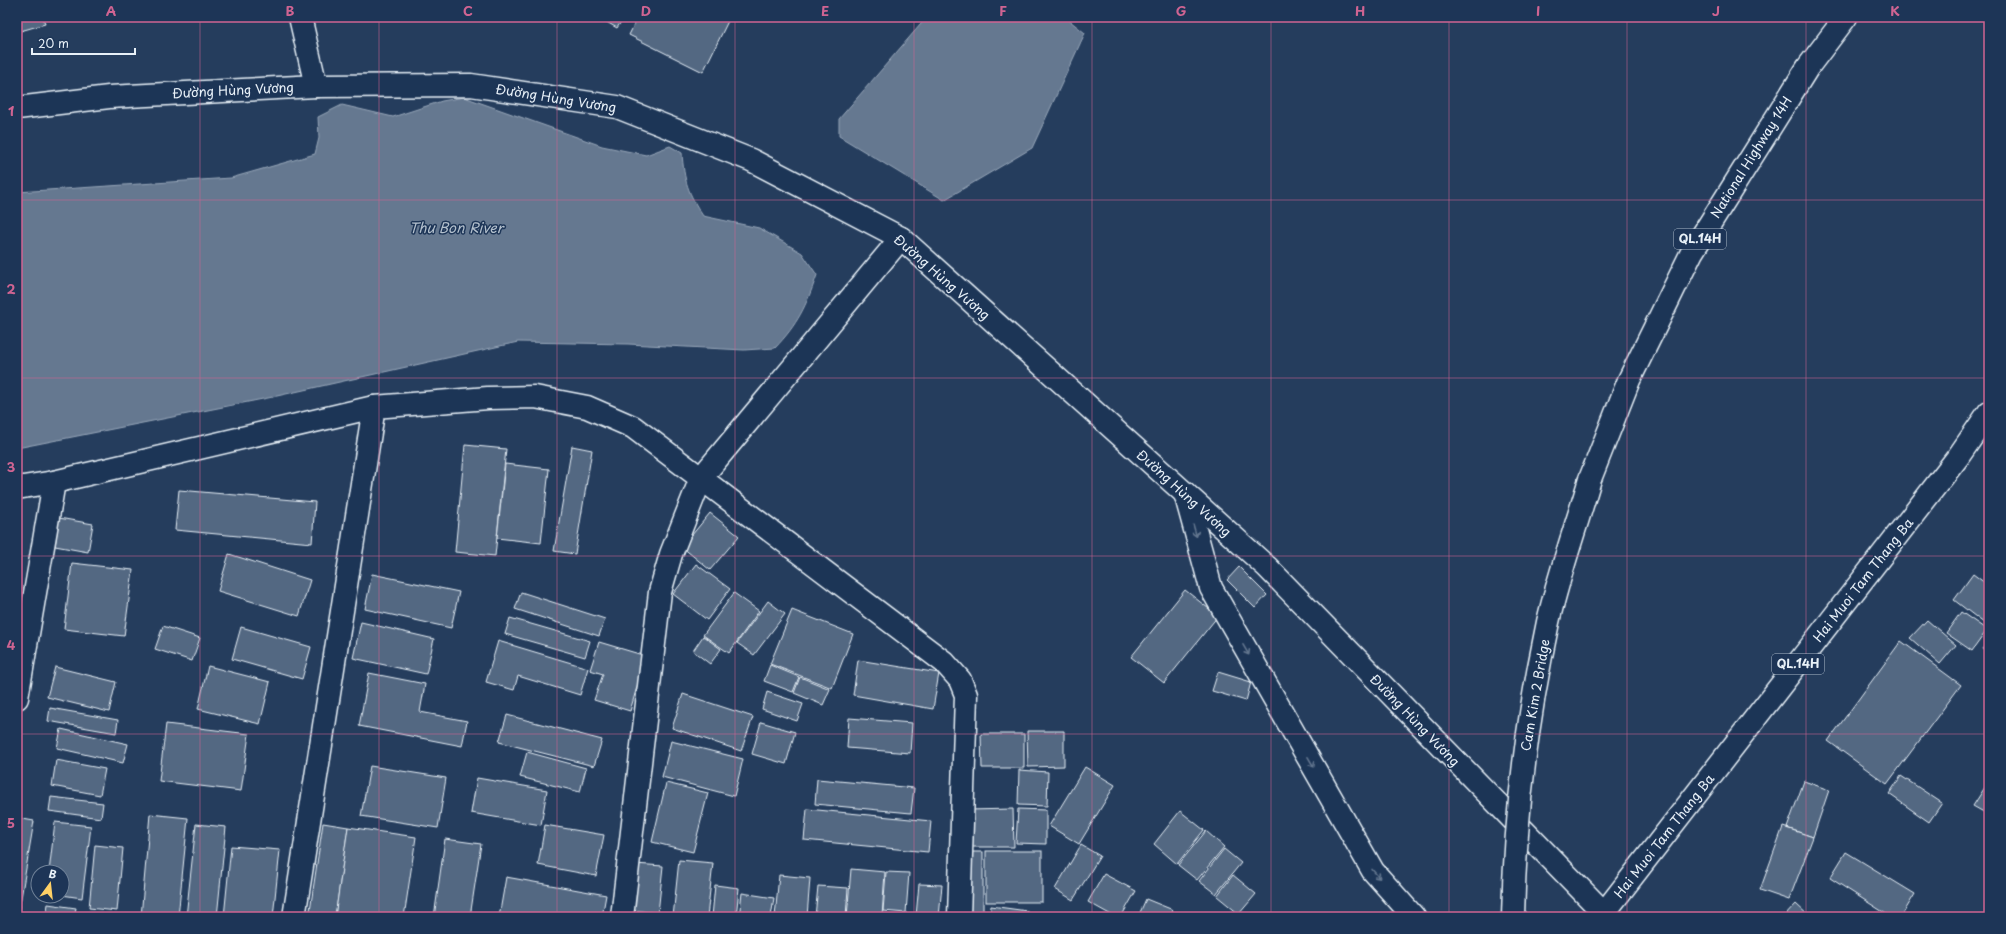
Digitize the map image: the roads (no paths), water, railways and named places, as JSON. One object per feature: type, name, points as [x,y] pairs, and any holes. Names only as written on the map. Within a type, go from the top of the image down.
[{"type":"main road","points":[[300,17],[316,86]]},
{"type":"main road","name":"National Highway 14H","points":[[1590,479],[1629,380],[1692,252],[1808,67],[1846,17]]},
{"type":"main road","name":"Đường Hùng Vương","points":[[17,108],[109,97],[316,86],[471,85],[617,107],[751,160],[901,238],[1267,567],[1605,916]]},
{"type":"main road","points":[[622,917],[660,592],[671,554],[701,478],[901,238]]},
{"type":"main road","points":[[17,488],[54,482],[374,407],[488,398],[535,397],[587,407],[633,427],[944,662],[960,680],[966,695],[959,917]]},
{"type":"main road","points":[[294,917],[374,407]]},
{"type":"main road","name":"Hai Muoi Tam Thang Ba","points":[[1605,916],[1954,463],[1989,412]]},
{"type":"main road","name":"Cam Kim 2 Bridge","points":[[1513,917],[1514,877],[1526,736],[1548,621],[1590,479]]},
{"type":"main road","points":[[17,698],[54,482]]},
{"type":"main road","points":[[1185,494],[1211,588],[1373,871],[1414,917]]},
{"type":"water","points":[[927,17],[1065,17],[1085,33],[1032,148],[944,200],[839,136],[839,119]]},
{"type":"water","name":"Thu Bon River","points":[[464,97],[602,146],[646,155],[670,146],[682,153],[684,171],[690,193],[703,216],[759,228],[802,253],[817,275],[805,305],[790,331],[775,348],[744,350],[628,344],[518,342],[268,398],[17,448],[17,192],[231,178],[315,154],[319,138],[318,117],[342,105],[393,117],[442,101]]}]
